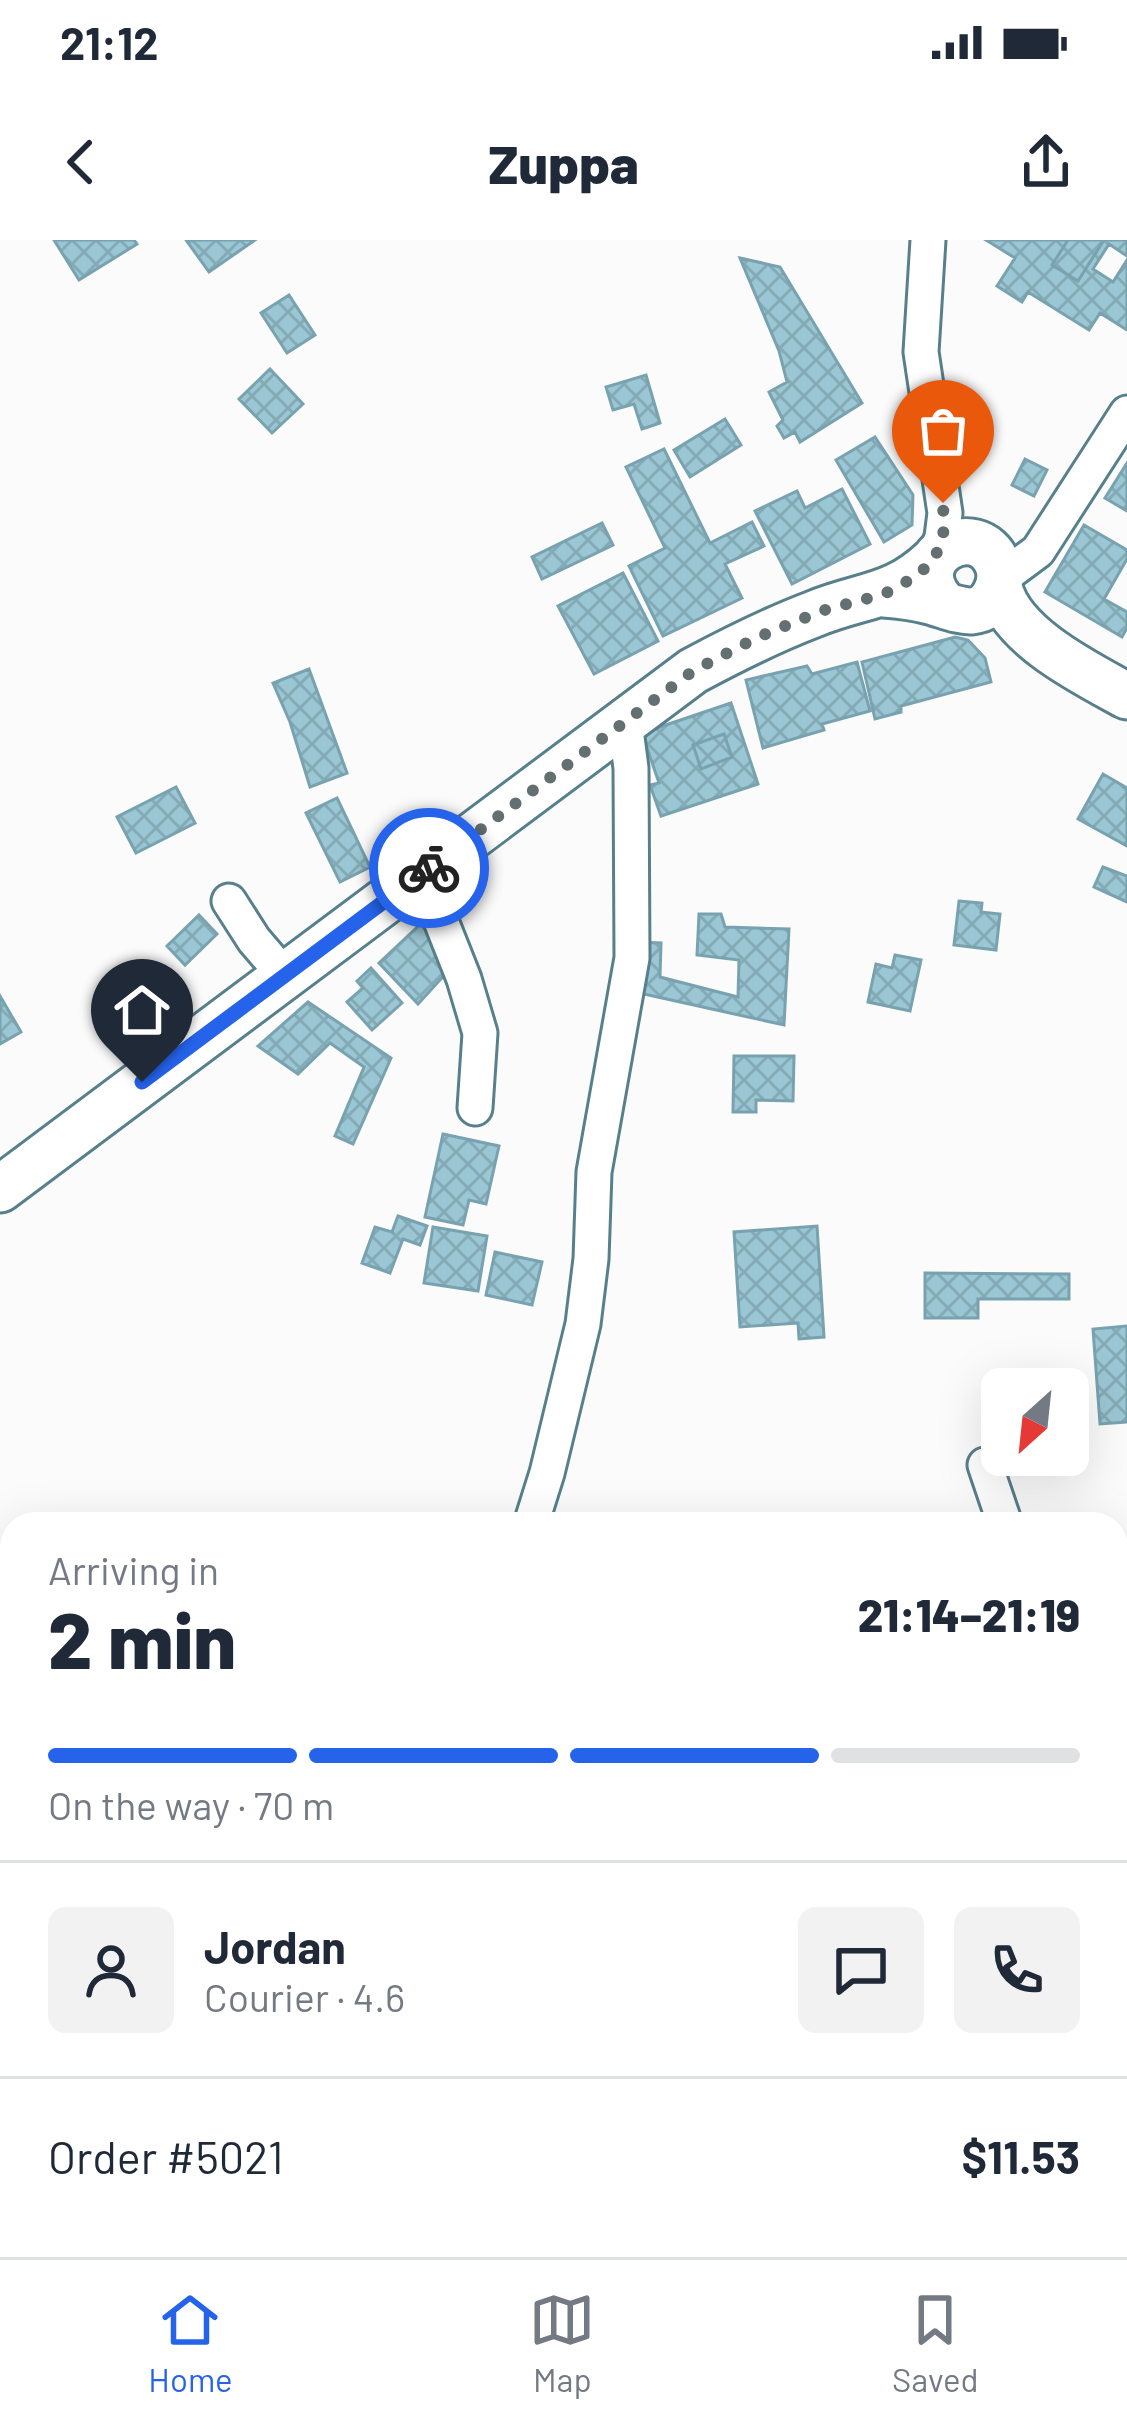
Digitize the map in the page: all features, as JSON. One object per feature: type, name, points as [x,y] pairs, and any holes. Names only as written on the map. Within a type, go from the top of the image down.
[{"type":"main road","points":[[0,1189],[693,671],[821,611],[884,594],[915,577],[954,543],[966,541],[1000,560]]},
{"type":"main road","points":[[934,560],[930,572],[936,596],[951,608],[970,611],[992,599],[1000,560]]},
{"type":"main road","points":[[1000,560],[1010,616],[1040,642]]},
{"type":"main road","points":[[884,594],[923,599],[998,624],[1040,642],[1127,696]]},
{"type":"street","points":[[928,240],[921,352],[945,513],[934,560]]},
{"type":"street","points":[[945,513],[957,530],[1000,560],[1038,551],[1127,413]]},
{"type":"street","points":[[535,1512],[583,1324],[594,1172],[632,958],[631,768],[625,722]]},
{"type":"street","points":[[422,873],[480,1033],[475,1108]]},
{"type":"street","points":[[229,902],[284,975]]},
{"type":"street","points":[[989,1476],[1001,1512]]},
{"type":"building","points":[[54,240],[134,240],[137,244],[79,280]]},
{"type":"building","points":[[186,240],[255,240],[209,272]]},
{"type":"building","points":[[986,240],[1127,240],[1127,256],[1109,244],[1093,269],[1113,282],[1127,260],[1127,330],[1100,313],[1089,330],[1028,292],[1022,302],[997,286],[1015,258]]},
{"type":"building","points":[[1068,240],[1104,240],[1078,281],[1052,265]]},
{"type":"building","points":[[740,258],[780,267],[862,403],[800,442],[795,432],[784,438],[777,426],[783,420],[769,392],[787,382]]},
{"type":"building","points":[[289,295],[315,335],[287,353],[261,313]]},
{"type":"building","points":[[270,369],[303,404],[272,433],[239,399]]},
{"type":"building","points":[[646,375],[660,423],[642,429],[634,404],[613,410],[606,387]]},
{"type":"building","points":[[725,419],[741,445],[690,477],[674,450]]},
{"type":"building","points":[[875,437],[913,495],[912,525],[884,542],[836,460]]},
{"type":"building","points":[[664,449],[710,543],[752,522],[764,546],[725,564],[742,598],[663,636],[629,566],[665,548],[626,467]]},
{"type":"building","points":[[1025,459],[1047,470],[1034,496],[1012,485]]},
{"type":"building","points":[[1127,463],[1127,511],[1105,498]]},
{"type":"building","points":[[842,489],[870,544],[792,584],[755,511],[797,491],[805,508]]},
{"type":"building","points":[[602,523],[613,545],[542,579],[532,557]]},
{"type":"building","points":[[1084,525],[1127,550],[1127,559],[1104,599],[1127,612],[1122,637],[1045,592]]},
{"type":"building","points":[[623,573],[658,641],[594,674],[558,606]]},
{"type":"building","points":[[955,637],[968,640],[985,658],[991,682],[901,706],[901,712],[875,719],[862,662]]},
{"type":"building","points":[[857,662],[870,711],[763,748],[746,680],[807,666],[812,674]]},
{"type":"building","points":[[309,669],[347,773],[310,787],[273,683]]},
{"type":"building","points":[[731,703],[758,784],[661,816],[650,785],[659,783],[642,733]]},
{"type":"building","points":[[724,734],[732,757],[701,769],[693,745]]},
{"type":"building","points":[[1103,774],[1127,788],[1127,846],[1078,819]]},
{"type":"building","points":[[176,787],[195,823],[136,853],[117,817]]},
{"type":"building","points":[[337,798],[370,867],[340,882],[306,813]]},
{"type":"building","points":[[1103,867],[1127,876],[1127,902],[1094,887]]},
{"type":"building","points":[[959,901],[982,903],[981,912],[1000,914],[996,950],[954,945]]},
{"type":"building","points":[[699,914],[721,914],[725,927],[789,929],[784,1025],[635,992],[638,942],[661,943],[660,977],[738,997],[739,960],[697,955]]},
{"type":"building","points":[[199,915],[217,934],[185,965],[167,946]]},
{"type":"building","points":[[429,916],[450,969],[418,1004],[379,963]]},
{"type":"building","points":[[895,955],[921,960],[910,1011],[868,1002],[876,964],[892,968]]},
{"type":"building","points":[[371,968],[402,1003],[372,1030],[347,1002],[363,988],[357,981]]},
{"type":"building","points":[[0,996],[21,1032],[0,1044]]},
{"type":"building","points":[[308,1002],[391,1058],[353,1144],[335,1136],[364,1067],[330,1043],[298,1074],[258,1046]]},
{"type":"building","points":[[734,1056],[794,1056],[793,1101],[756,1100],[756,1112],[733,1112]]},
{"type":"building","points":[[443,1134],[499,1146],[486,1204],[469,1200],[463,1225],[425,1217]]},
{"type":"building","points":[[398,1216],[427,1226],[420,1245],[403,1239],[390,1273],[362,1263],[375,1227],[392,1232]]},
{"type":"building","points":[[817,1226],[824,1337],[799,1339],[798,1323],[740,1327],[734,1232]]},
{"type":"building","points":[[433,1227],[487,1236],[478,1291],[424,1283]]},
{"type":"building","points":[[495,1252],[542,1262],[532,1305],[486,1295]]},
{"type":"building","points":[[925,1273],[1069,1274],[1069,1299],[978,1299],[978,1318],[925,1318]]},
{"type":"building","points":[[1127,1326],[1127,1422],[1100,1424],[1093,1329]]},
{"type":"way so far","points":[[429,868],[693,671],[756,638],[821,611],[884,594],[915,577],[934,560],[944,530],[943,503]]},
{"type":"route","points":[[142,1082],[429,868]]}]
